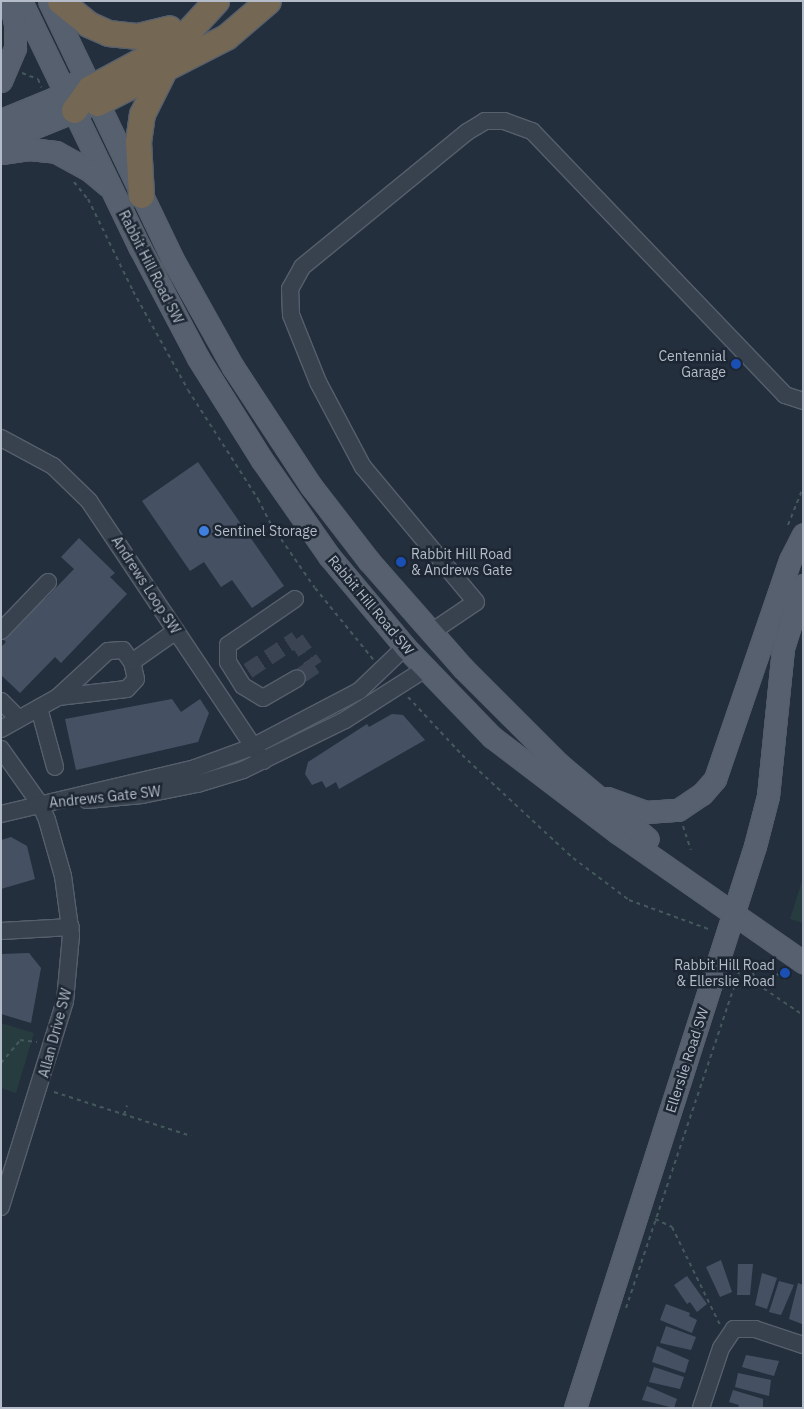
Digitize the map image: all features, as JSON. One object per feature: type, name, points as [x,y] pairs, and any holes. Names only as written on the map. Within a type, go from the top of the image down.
[{"type":"highway","points":[[60,1],[88,24],[108,33],[138,36],[169,28]]},
{"type":"highway","points":[[78,91],[163,72],[226,37],[268,1]]},
{"type":"highway","points":[[78,91],[181,39],[213,4]]},
{"type":"highway","points":[[78,91],[169,28],[213,4]]},
{"type":"highway","points":[[141,195],[138,142],[142,114],[163,72]]},
{"type":"main road","points":[[1,81],[15,48],[15,24],[10,1]]},
{"type":"main road","points":[[21,1],[78,91]]},
{"type":"main road","points":[[49,1],[78,91]]},
{"type":"main road","points":[[1,104],[78,91]]},
{"type":"main road","points":[[1,120],[78,91]]},
{"type":"main road","points":[[1,141],[78,91]]},
{"type":"main road","name":"Rabbit Hill Road SW","points":[[78,91],[112,189],[198,358],[298,513],[405,647],[499,742],[695,888],[803,962]]},
{"type":"main road","name":"Rabbit Hill Road SW","points":[[78,91],[141,195],[200,310],[264,417],[358,546],[430,633],[518,724],[590,791],[652,842],[695,888]]},
{"type":"main road","points":[[1,153],[29,149],[56,152],[90,171],[112,189]]},
{"type":"main road","points":[[298,513],[327,534],[411,630],[430,633]]},
{"type":"main road","points":[[590,791],[634,808],[657,813],[678,810],[688,804],[715,779],[790,560],[803,534]]},
{"type":"main road","name":"Ellerslie Road SW","points":[[783,648],[780,635],[784,605],[803,551]]},
{"type":"main road","name":"Ellerslie Road SW","points":[[575,1408],[734,914],[768,796],[783,648],[803,585]]},
{"type":"street","points":[[430,633],[476,602],[363,467],[318,382],[291,315],[290,289],[302,268],[467,132],[485,122],[504,121],[532,131],[784,395],[803,401]]},
{"type":"street","name":"Andrews Loop SW","points":[[1,438],[53,466],[89,501],[263,761]]},
{"type":"street","points":[[1,631],[48,582]]},
{"type":"street","points":[[295,599],[228,645],[228,662],[263,698],[297,678]]},
{"type":"street","points":[[132,662],[176,631]]},
{"type":"street","name":"Andrews Gate SW","points":[[40,804],[195,768],[252,747],[333,706],[384,670],[405,647]]},
{"type":"street","points":[[1,729],[58,697],[108,651],[122,650],[132,662],[136,679],[127,689],[58,697]]},
{"type":"street","name":"Andrews Gate SW","points":[[40,804],[142,795],[197,784],[263,761],[344,720],[426,669]]},
{"type":"street","points":[[222,699],[243,678]]},
{"type":"street","points":[[1,701],[19,719]]},
{"type":"street","points":[[39,708],[55,767]]},
{"type":"street","name":"Allan Drive SW","points":[[1,749],[40,804],[64,876],[70,927],[71,966],[65,1002],[51,1051],[1,1207]]},
{"type":"street","points":[[1,814],[40,804]]},
{"type":"street","points":[[1,931],[70,927]]},
{"type":"street","points":[[701,1408],[730,1333],[755,1329],[803,1345]]},
{"type":"path","points":[[72,180],[88,199],[133,291],[178,373],[272,526],[315,588],[384,670]]},
{"type":"path","points":[[398,686],[462,756],[573,858],[629,900],[714,930]]},
{"type":"path","points":[[682,824],[690,850]]},
{"type":"path","points":[[750,964],[757,984],[803,1015]]},
{"type":"path","points":[[624,1313],[655,1219],[672,1176],[740,970],[750,964],[764,965],[786,980]]},
{"type":"path","points":[[1,1062],[15,1044],[25,1039],[51,1051]]},
{"type":"path","points":[[54,1092],[191,1136]]},
{"type":"path","points":[[124,1115],[127,1104]]},
{"type":"path","points":[[655,1219],[672,1227],[730,1333]]},
{"type":"green space","points":[[803,878],[803,923],[790,919]]},
{"type":"green space","points":[[1,1023],[34,1033],[16,1093],[1,1088]]},
{"type":"building","name":"Sentinel Storage","points":[[198,462],[284,586],[252,608],[232,580],[221,587],[204,562],[190,571],[142,501]]},
{"type":"building","points":[[79,538],[115,573],[110,577],[127,594],[61,663],[55,657],[20,693],[1,675],[1,647],[6,642],[1,637],[41,595],[45,599],[74,569],[61,557]]},
{"type":"building","points":[[172,699],[181,712],[200,699],[209,713],[198,742],[76,770],[65,719]]},
{"type":"building","points":[[392,714],[403,715],[425,740],[339,789],[336,782],[326,788],[322,781],[312,785],[305,774],[308,762],[367,724],[369,727]]},
{"type":"building","points":[[11,837],[27,846],[35,879],[1,889],[1,840]]},
{"type":"building","points":[[29,953],[41,968],[31,1023],[1,1014],[1,954]]},
{"type":"building","points":[[721,1260],[732,1292],[720,1297],[706,1267]]},
{"type":"building","points":[[738,1264],[753,1264],[750,1295],[737,1295]]},
{"type":"building","points":[[762,1273],[777,1278],[767,1309],[755,1305]]},
{"type":"building","points":[[687,1276],[707,1304],[697,1312],[690,1302],[687,1304],[674,1285]]},
{"type":"building","points":[[779,1281],[794,1285],[781,1315],[769,1312]]},
{"type":"building","points":[[798,1283],[803,1285],[802,1324],[789,1319]]},
{"type":"building","points":[[666,1304],[690,1313],[689,1316],[697,1320],[692,1333],[660,1320]]},
{"type":"building","points":[[666,1326],[696,1337],[691,1350],[660,1343]]},
{"type":"building","points":[[657,1346],[689,1360],[685,1373],[652,1362]]},
{"type":"building","points":[[746,1355],[779,1361],[774,1376],[742,1367]]},
{"type":"building","points":[[654,1367],[684,1377],[680,1389],[649,1382]]},
{"type":"building","points":[[738,1373],[771,1380],[769,1396],[735,1387]]},
{"type":"building","points":[[647,1386],[677,1399],[674,1408],[642,1400]]},
{"type":"building","points":[[733,1390],[763,1399],[763,1408],[738,1408],[739,1405],[729,1402]]},
{"type":"tunnel","points":[[248,671],[296,639],[315,666],[297,678]]},
{"type":"place","name":"Centennial Garage","points":[[736,364]]},
{"type":"place","name":"Sentinel Storage","points":[[204,531]]},
{"type":"place","name":"Rabbit Hill Road & Andrews Gate","points":[[401,562]]},
{"type":"place","name":"Rabbit Hill Road & Ellerslie Road","points":[[785,973]]}]
